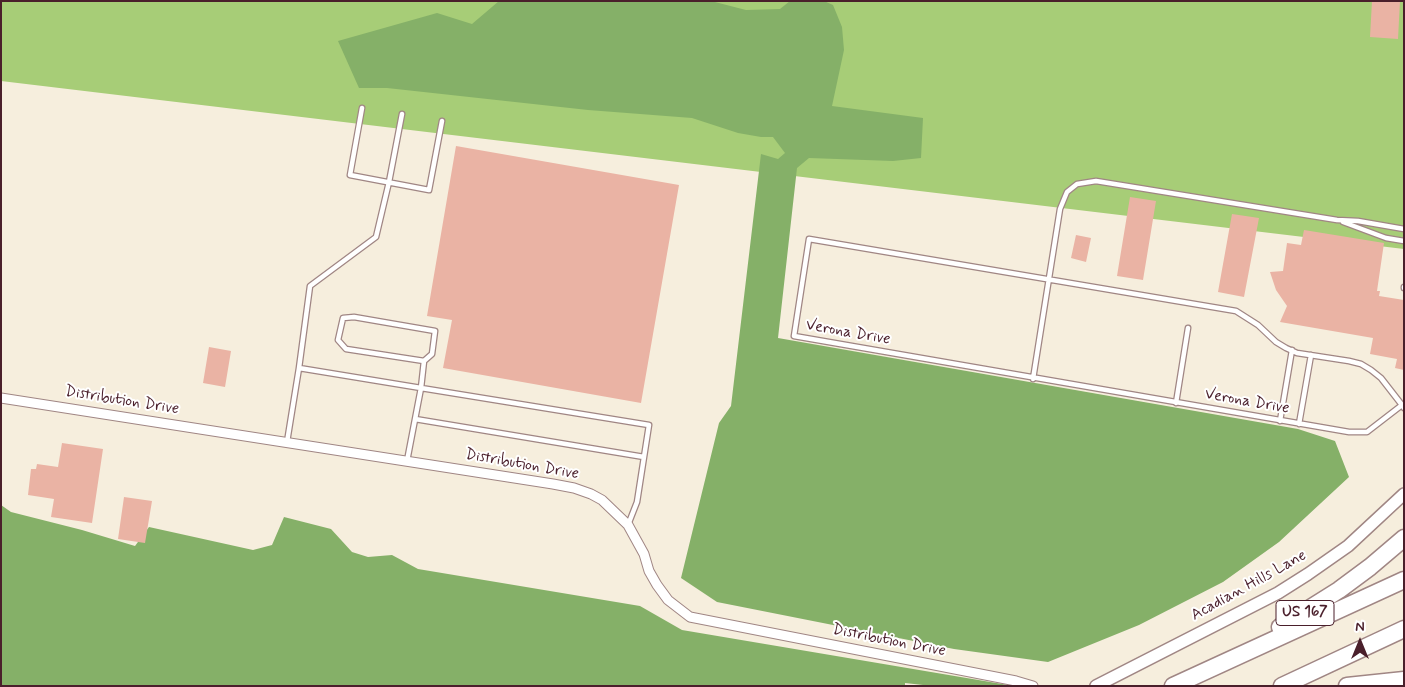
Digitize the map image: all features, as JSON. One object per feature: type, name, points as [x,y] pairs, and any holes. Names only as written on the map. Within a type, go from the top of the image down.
[{"type":"highway","name":"US 167","points":[[1197,674],[1331,596],[1370,568],[1404,538]]},
{"type":"highway","points":[[1174,686],[1404,580]]},
{"type":"highway","points":[[1282,686],[1404,629]]},
{"type":"highway","points":[[1347,686],[1404,680]]},
{"type":"street","name":"Distribution Drive","points":[[1,398],[574,488],[602,500],[628,525],[644,554],[657,585],[668,600],[690,617],[1016,681],[1032,686]]},
{"type":"street","name":"Acadian Hills Lane","points":[[1096,686],[1278,593],[1348,546],[1404,494]]},
{"type":"lane","points":[[362,108],[350,175],[429,190],[442,121]]},
{"type":"lane","points":[[287,442],[310,286],[376,237],[402,114]]},
{"type":"lane","points":[[1033,378],[1062,202],[1072,187],[1082,182],[1104,183],[1404,229]]},
{"type":"lane","points":[[1337,220],[1386,238],[1404,241]]},
{"type":"lane","name":"Verona Drive","points":[[809,239],[1236,312],[1253,321],[1276,342],[1292,350],[1349,361],[1366,367],[1381,378],[1403,407],[1366,432],[1349,432],[794,336],[809,239]]},
{"type":"lane","points":[[407,461],[421,388],[424,361],[432,354],[435,331],[354,317],[343,318],[338,340],[346,349],[424,361]]},
{"type":"lane","points":[[1176,403],[1188,328]]},
{"type":"lane","points":[[1280,421],[1292,350]]},
{"type":"lane","points":[[1299,424],[1311,355]]},
{"type":"lane","points":[[298,368],[649,425],[637,502],[628,525]]},
{"type":"lane","points":[[415,419],[644,456]]},
{"type":"green space","points":[[1,1],[1404,1],[1404,249],[1,81]]},
{"type":"green space","points":[[499,1],[711,1],[746,10],[780,9],[790,1],[824,1],[833,5],[842,27],[844,50],[832,106],[923,118],[921,158],[893,161],[809,158],[797,168],[778,338],[1298,429],[1335,441],[1349,477],[1279,542],[1223,582],[1139,625],[1048,662],[954,649],[717,602],[681,578],[719,423],[731,406],[761,154],[778,159],[785,153],[773,137],[738,133],[692,118],[588,110],[387,88],[359,88],[338,41],[437,13],[472,24]]},
{"type":"green space","points":[[1,505],[11,512],[135,546],[149,527],[253,550],[272,545],[284,517],[331,529],[352,552],[368,557],[392,555],[418,569],[640,606],[682,630],[1008,685],[932,686],[905,683],[905,686],[1,686]]},
{"type":"building","points":[[1372,1],[1400,1],[1398,39],[1370,37]]},
{"type":"building","points":[[456,146],[679,185],[641,403],[443,368],[452,320],[427,316]]},
{"type":"building","points":[[1130,197],[1156,201],[1143,280],[1117,276]]},
{"type":"building","points":[[1232,214],[1259,218],[1244,297],[1218,292]]},
{"type":"building","points":[[1304,230],[1384,243],[1377,291],[1380,291],[1379,296],[1404,300],[1404,370],[1395,368],[1397,359],[1370,354],[1373,338],[1280,322],[1287,306],[1276,290],[1270,272],[1283,271],[1287,243],[1301,245]]},
{"type":"building","points":[[1076,235],[1091,238],[1086,262],[1071,258]]},
{"type":"building","points":[[209,347],[231,351],[225,387],[203,383]]},
{"type":"building","points":[[62,443],[103,449],[92,523],[51,517],[54,499],[28,495],[31,469],[36,469],[37,464],[58,467]]},
{"type":"building","points":[[124,497],[152,501],[145,543],[118,539]]}]
